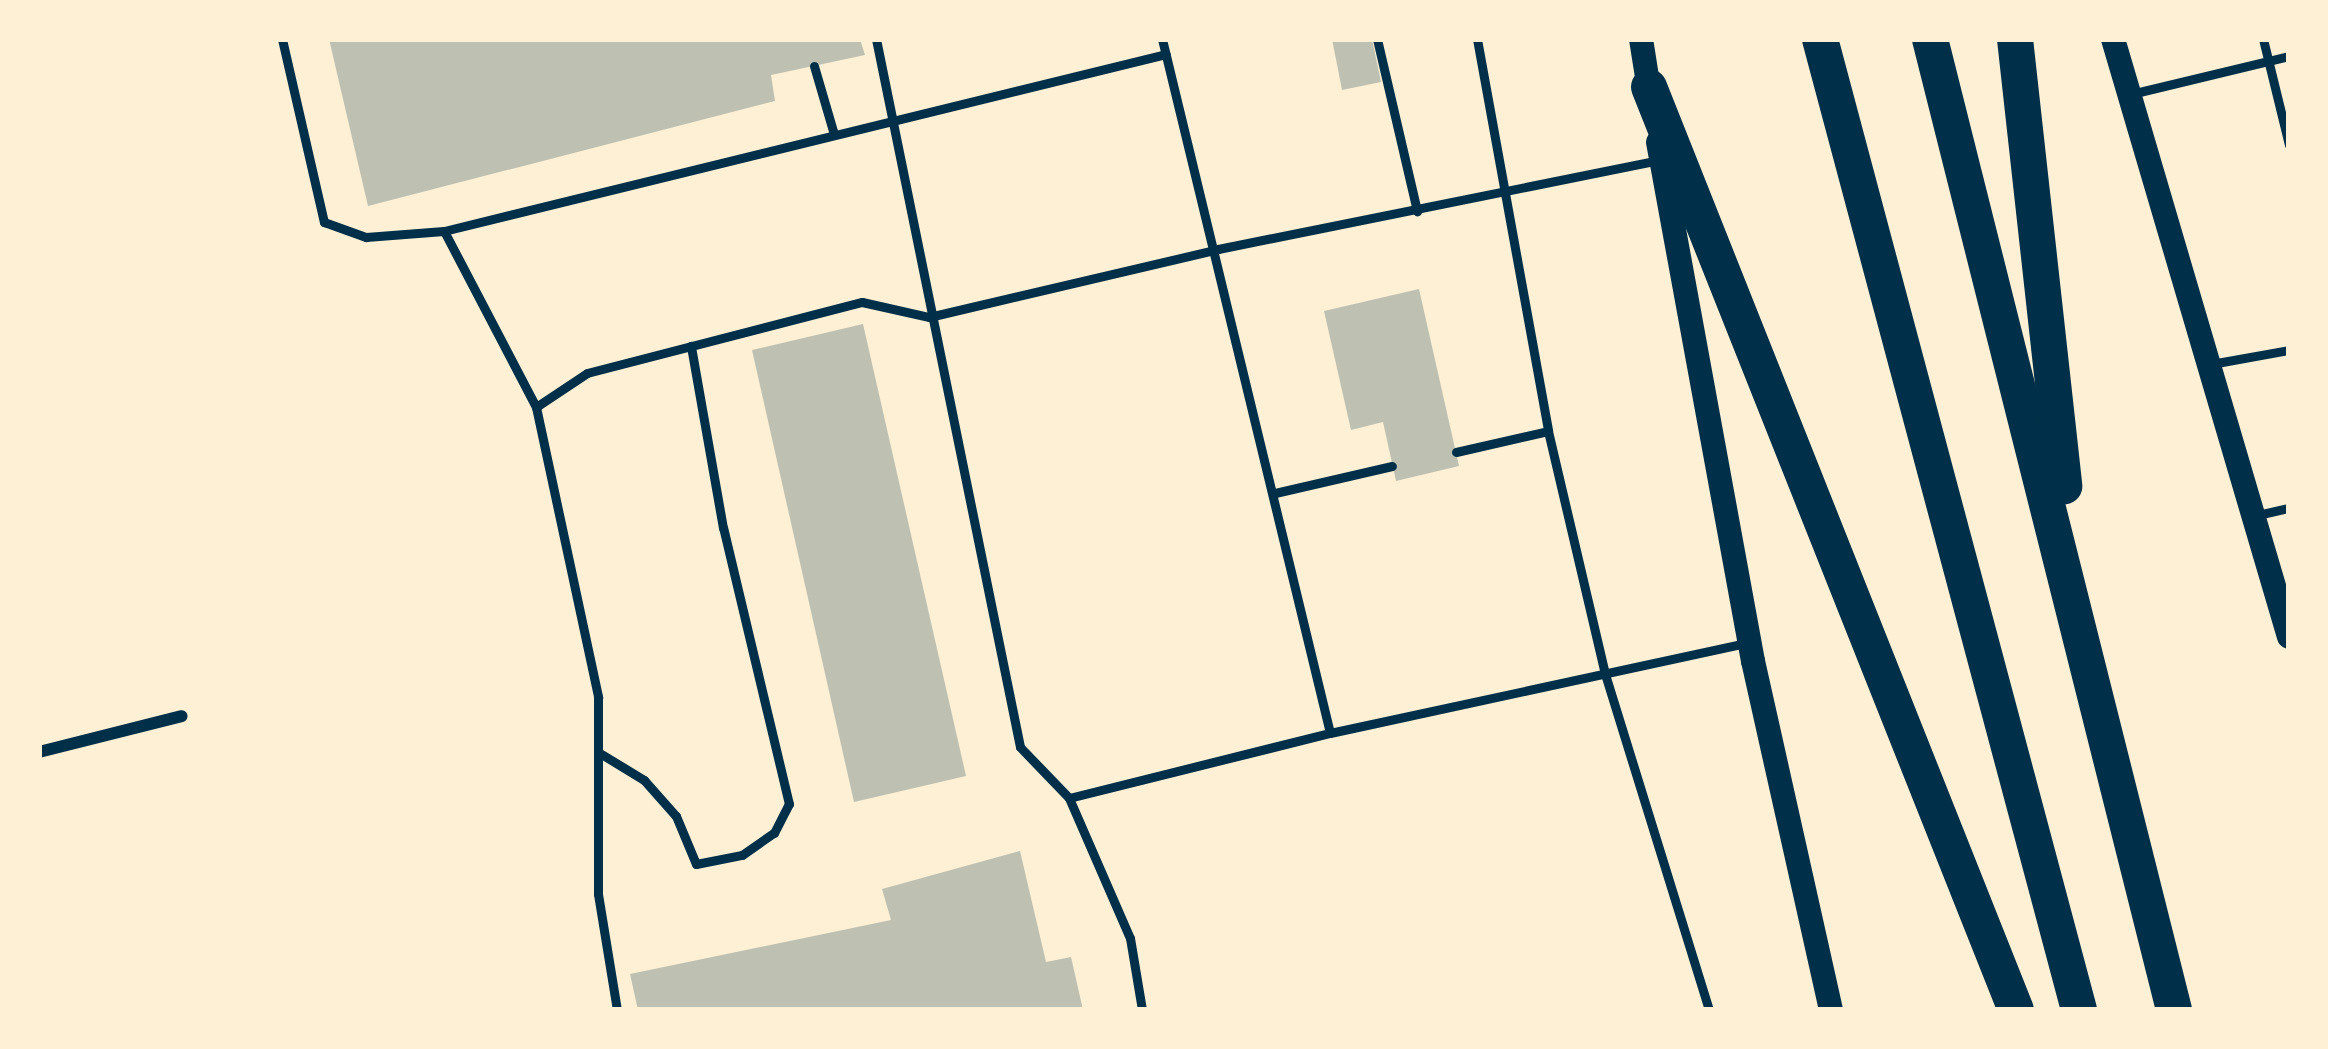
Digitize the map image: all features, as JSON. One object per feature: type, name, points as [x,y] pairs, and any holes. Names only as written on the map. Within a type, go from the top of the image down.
[{"type":"highway","points":[[1820,39],[2080,1010]]},
{"type":"highway","points":[[1930,39],[2174,1010]]},
{"type":"highway","points":[[2015,39],[2085,644]]},
{"type":"highway","points":[[1649,87],[2016,1010]]},
{"type":"main road","points":[[1641,39],[1750,642],[1830,1007]]},
{"type":"main road","points":[[2113,39],[2211,364],[2250,517],[2289,636]]},
{"type":"street","points":[[39,752],[182,716]]},
{"type":"lane","points":[[282,39],[324,222],[365,237],[444,230],[833,131],[1166,55]]},
{"type":"lane","points":[[876,39],[928,317],[1020,747],[1069,798],[1130,938],[1142,1010]]},
{"type":"lane","points":[[1162,39],[1218,249],[1330,733]]},
{"type":"lane","points":[[1376,39],[1417,211]]},
{"type":"lane","points":[[1477,39],[1548,430],[1605,674],[1709,1010]]},
{"type":"lane","points":[[2264,39],[2289,145]]},
{"type":"lane","points":[[2131,94],[2289,56]]},
{"type":"lane","points":[[814,66],[833,131]]},
{"type":"lane","points":[[536,407],[587,373],[862,302],[928,317],[1218,249],[1661,160]]},
{"type":"lane","points":[[444,230],[536,407],[598,698],[598,894],[617,1010]]},
{"type":"lane","points":[[598,752],[644,780],[676,816],[696,863],[742,854],[774,833],[789,804],[723,529],[691,346]]},
{"type":"lane","points":[[2211,364],[2289,350]]},
{"type":"lane","points":[[1456,452],[1548,430]]},
{"type":"lane","points":[[1275,493],[1392,466]]},
{"type":"lane","points":[[2250,517],[2289,508]]},
{"type":"lane","points":[[1069,798],[1330,733],[1750,642]]},
{"type":"building","points":[[329,39],[860,39],[865,55],[771,75],[775,101],[368,206]]},
{"type":"building","points":[[1332,39],[1372,39],[1381,82],[1342,90]]},
{"type":"building","points":[[1419,289],[1459,466],[1396,481],[1383,422],[1351,430],[1324,311]]},
{"type":"building","points":[[863,324],[966,776],[854,802],[752,350]]},
{"type":"building","points":[[1020,851],[1046,962],[1071,957],[1083,1010],[638,1010],[630,974],[891,920],[882,889]]}]
